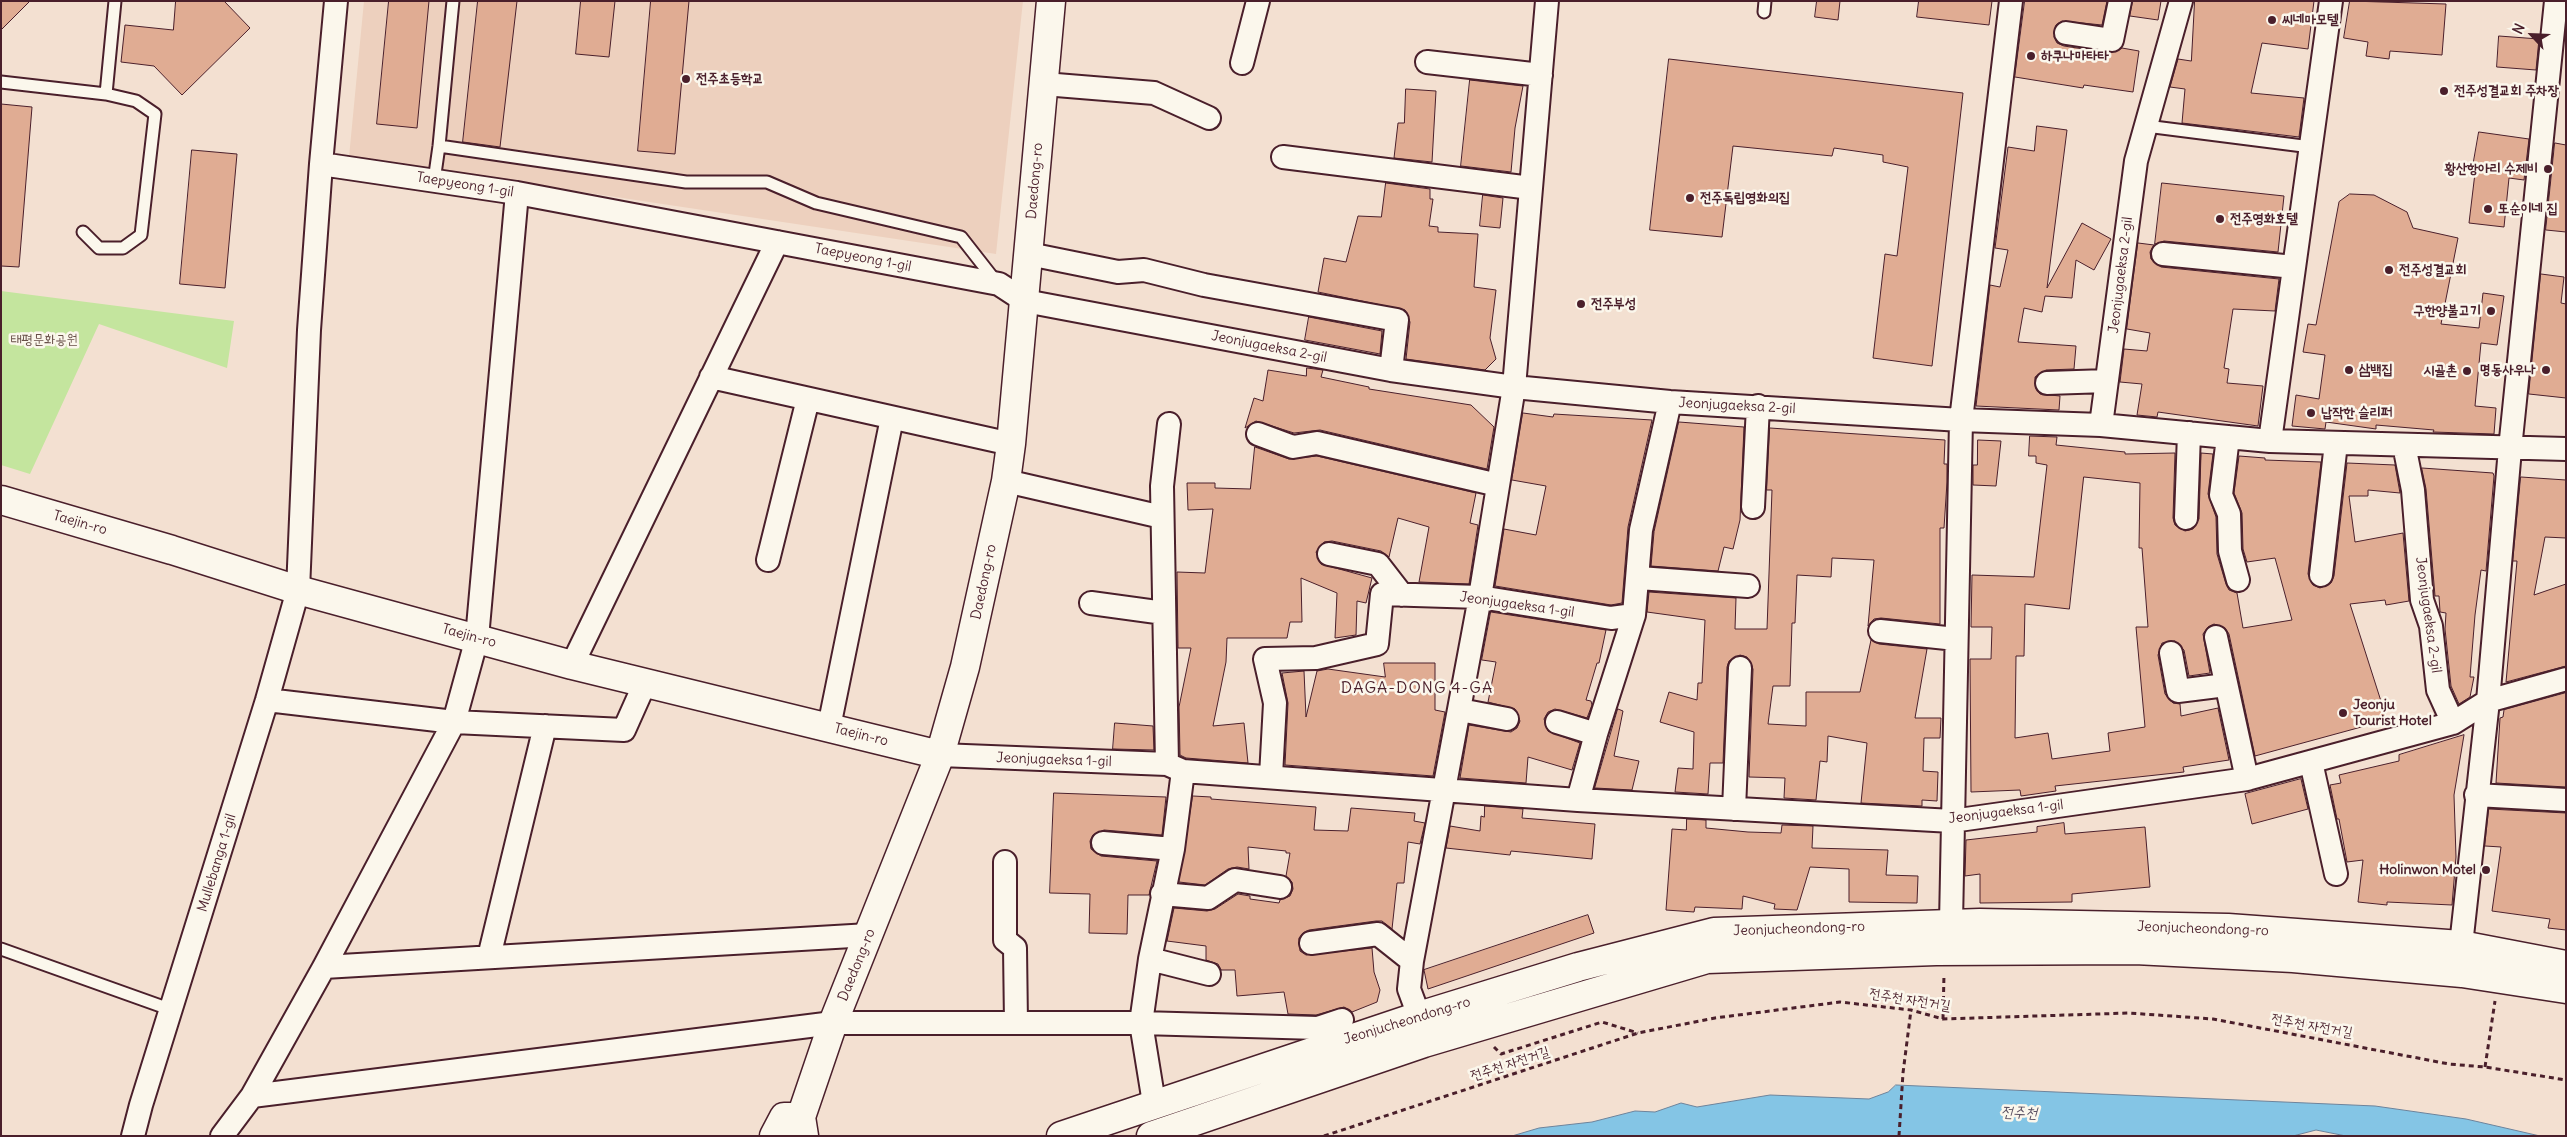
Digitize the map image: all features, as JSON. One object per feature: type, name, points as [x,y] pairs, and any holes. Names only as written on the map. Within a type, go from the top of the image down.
[{"type":"street","points":[[298,590],[309,330],[320,164],[336,1]]},
{"type":"street","name":"Daedong-ro","points":[[802,1126],[834,1023],[940,755],[965,667],[1006,480],[1012,444],[1052,1]]},
{"type":"street","points":[[1242,63],[1258,1]]},
{"type":"street","points":[[1419,1016],[1409,989],[1412,961],[1460,710],[1514,387],[1547,1]]},
{"type":"street","points":[[1951,923],[1961,420],[2011,1]]},
{"type":"street","points":[[2066,32],[2112,40],[2120,1]]},
{"type":"street","name":"Jeonjugaeksa 2-gil","points":[[2101,425],[2136,161],[2181,1]]},
{"type":"street","points":[[2270,441],[2331,1]]},
{"type":"street","points":[[2461,945],[2476,795],[2488,701],[2510,449],[2556,1]]},
{"type":"street","points":[[1427,62],[1541,75]]},
{"type":"street","points":[[1044,84],[1154,93],[1209,118]]},
{"type":"street","points":[[1283,157],[1531,188]]},
{"type":"street","name":"Taepyeong 1-gil","points":[[320,164],[517,193],[999,284],[1024,300]]},
{"type":"street","points":[[222,1136],[252,1096],[324,966],[454,722],[477,638],[517,193]]},
{"type":"street","points":[[572,665],[777,242]]},
{"type":"street","points":[[1029,254],[1118,272],[1144,270],[1204,285],[1397,320],[1391,370]]},
{"type":"street","points":[[2162,254],[2294,267]]},
{"type":"street","name":"Jeonjugaeksa 2-gil","points":[[1024,300],[1391,370],[1514,387],[1670,402],[1961,420],[2101,425],[2270,441],[2510,449],[2566,449]]},
{"type":"street","points":[[711,377],[1012,444]]},
{"type":"street","points":[[2047,383],[2107,381]]},
{"type":"street","points":[[768,560],[808,399]]},
{"type":"street","points":[[1578,800],[1596,734],[1634,615],[1639,578],[1641,530],[1670,402]]},
{"type":"street","points":[[1753,506],[1758,406]]},
{"type":"street","points":[[828,728],[892,418]]},
{"type":"street","points":[[1154,1104],[1141,1023],[1150,959],[1162,894],[1173,849],[1175,768],[1164,613],[1162,517],[1162,486],[1169,424]]},
{"type":"street","points":[[2186,518],[2189,433]]},
{"type":"street","points":[[1258,434],[1293,447],[1316,443],[1498,484]]},
{"type":"street","points":[[2228,437],[2221,495],[2229,514],[2230,551],[2238,580]]},
{"type":"street","points":[[2321,574],[2336,443]]},
{"type":"street","name":"Jeonjugaeksa 2-gil","points":[[2404,445],[2412,490],[2422,600],[2431,626],[2438,690],[2453,723]]},
{"type":"street","points":[[1006,480],[1162,517]]},
{"type":"street","name":"Taejin-ro","points":[[1,500],[172,550],[298,590],[572,665],[940,755]]},
{"type":"street","points":[[1329,554],[1378,564],[1402,594]]},
{"type":"street","points":[[1639,578],[1748,586]]},
{"type":"street","name":"Mullebanga 1-gil","points":[[133,1136],[267,700],[298,590]]},
{"type":"street","name":"Jeonjugaeksa 1-gil","points":[[1271,776],[1275,703],[1265,659],[1316,658],[1377,644],[1382,594],[1480,597],[1612,618],[1634,615]]},
{"type":"street","points":[[1091,603],[1164,613]]},
{"type":"street","points":[[1880,631],[1956,639]]},
{"type":"street","points":[[2216,638],[2247,779]]},
{"type":"street","points":[[2171,654],[2178,691],[2226,685]]},
{"type":"street","points":[[1734,809],[1740,668]]},
{"type":"street","name":"Jeonjugaeksa 1-gil","points":[[940,755],[1175,768],[1578,800],[1952,821],[2247,779],[2453,723],[2488,701],[2566,679]]},
{"type":"street","points":[[267,700],[454,722],[624,730],[646,683]]},
{"type":"street","points":[[1460,710],[1506,719]]},
{"type":"street","points":[[1556,722],[1596,734]]},
{"type":"street","points":[[489,958],[545,726]]},
{"type":"street","points":[[2311,762],[2336,874]]},
{"type":"street","points":[[2476,795],[2566,800]]},
{"type":"street","points":[[1103,843],[1173,849]]},
{"type":"street","points":[[1005,862],[1005,940],[1015,948],[1016,1023]]},
{"type":"street","points":[[1162,894],[1208,898],[1236,880],[1280,887]]},
{"type":"street","name":"Jeonjucheondong-ro","points":[[1060,1136],[1419,1016],[1578,967],[1714,932],[1951,923],[2228,928],[2461,945],[2566,965]]},
{"type":"street","points":[[1311,944],[1378,934],[1412,961]]},
{"type":"street","points":[[324,966],[869,935]]},
{"type":"street","name":"Jeonjucheondong-ro","points":[[1151,1136],[1433,1040],[1707,959],[1936,952],[2135,950],[2323,960],[2462,973],[2566,989]]},
{"type":"street","points":[[1150,959],[1209,974]]},
{"type":"street","points":[[252,1096],[834,1023],[1141,1023],[1318,1028],[1342,1020]]},
{"type":"street","points":[[774,1136],[784,1117],[802,1126]]},
{"type":"lane","points":[[106,94],[115,1]]},
{"type":"lane","points":[[434,180],[453,1]]},
{"type":"lane","points":[[1,82],[106,94],[136,101],[155,114],[141,235],[123,248],[99,248],[83,232]]},
{"type":"lane","points":[[2146,126],[2311,147]]},
{"type":"lane","points":[[439,146],[686,182],[767,182],[816,203],[961,237],[999,284]]},
{"type":"lane","points":[[1,949],[172,1010]]},
{"type":"path","points":[[1943,1019],[1944,973]]},
{"type":"path","points":[[2486,1067],[2496,996]]},
{"type":"path","name":"전주천 자전거길","points":[[1324,1136],[1638,1033],[1715,1018],[1840,1002],[1911,1010],[1943,1019],[2129,1013],[2212,1019],[2449,1064],[2486,1067],[2566,1080]]},
{"type":"path","points":[[1899,1136],[1903,1073],[1911,1010]]},
{"type":"path","points":[[1491,1042],[1501,1054],[1602,1022],[1638,1033]]},
{"type":"shaded area","name":"전주초등학교","points":[[364,1],[1023,1],[996,254],[349,157]]},
{"type":"green space","name":"태평문화공원","points":[[1,291],[234,321],[227,368],[99,324],[30,474],[1,465]]},
{"type":"water","name":"전주천","points":[[1896,1085],[2375,1106],[2466,1119],[2540,1136],[2346,1136],[2316,1130],[2293,1136],[1512,1136],[1539,1128],[1592,1122],[1635,1111],[1655,1112],[1681,1103],[1697,1107],[1770,1095],[1869,1099],[1888,1092]]},
{"type":"building","points":[[1,1],[30,1],[1,30]]},
{"type":"building","points":[[176,1],[224,1],[250,28],[182,95],[154,66],[121,62],[125,25],[173,30]]},
{"type":"building","points":[[389,1],[429,1],[417,128],[377,124]]},
{"type":"building","points":[[478,1],[517,1],[500,147],[463,142]]},
{"type":"building","points":[[581,1],[615,1],[609,57],[576,54]]},
{"type":"building","points":[[651,1],[689,1],[675,154],[638,151]]},
{"type":"building","points":[[1817,1],[1840,1],[1838,20],[1815,17]]},
{"type":"building","points":[[1919,1],[1992,1],[1989,25],[1917,17]]},
{"type":"building","points":[[2025,1],[2107,1],[2102,25],[2062,21],[2056,25],[2054,37],[2057,43],[2064,46],[2110,53],[2122,48],[2139,51],[2133,92],[2084,85],[2083,88],[2015,77]]},
{"type":"building","points":[[2133,1],[2161,1],[2158,20],[2130,16]]},
{"type":"building","points":[[2195,1],[2314,1],[2308,49],[2262,43],[2251,93],[2304,98],[2299,137],[2182,123],[2185,89],[2170,87],[2178,59],[2191,61]]},
{"type":"building","points":[[2350,1],[2446,4],[2442,55],[2390,51],[2389,59],[2366,56],[2368,42],[2344,38]]},
{"type":"building","points":[[2499,36],[2539,39],[2536,70],[2497,67]]},
{"type":"building","name":"전주독립영화의집","points":[[1669,59],[1963,93],[1932,366],[1873,358],[1885,254],[1897,256],[1908,167],[1883,162],[1883,155],[1834,148],[1832,156],[1733,146],[1722,237],[1650,230]]},
{"type":"building","points":[[1470,80],[1523,86],[1515,128],[1511,172],[1461,166]]},
{"type":"building","points":[[1406,89],[1436,91],[1432,162],[1394,158],[1398,123],[1404,123]]},
{"type":"building","points":[[1,104],[32,107],[19,267],[1,266]]},
{"type":"building","points":[[2037,126],[2067,130],[2047,288],[2082,223],[2111,239],[2094,270],[2076,260],[2072,298],[2045,296],[2042,312],[2024,308],[2018,342],[2076,346],[2074,369],[2046,370],[2035,377],[2036,389],[2040,394],[2060,396],[2059,410],[1976,406],[1990,285],[2000,287],[2008,250],[1995,248],[2008,147],[2034,151]]},
{"type":"building","points":[[2479,132],[2529,139],[2524,180],[2509,178],[2504,227],[2469,223],[2475,173],[2472,172]]},
{"type":"building","points":[[2555,143],[2566,145],[2566,232],[2546,230]]},
{"type":"building","points":[[192,150],[237,154],[225,288],[180,284]]},
{"type":"building","points":[[1386,183],[1430,189],[1430,199],[1433,199],[1429,226],[1438,227],[1438,232],[1478,234],[1474,287],[1496,290],[1490,338],[1496,359],[1485,370],[1406,359],[1410,322],[1405,310],[1318,292],[1324,258],[1346,262],[1358,216],[1381,217]]},
{"type":"building","name":"전주영화호텔","points":[[2162,183],[2284,196],[2278,252],[2164,241],[2155,244]]},
{"type":"building","points":[[2350,194],[2374,195],[2407,212],[2413,228],[2458,238],[2441,324],[2479,328],[2483,293],[2504,296],[2497,345],[2481,343],[2475,406],[2496,408],[2494,434],[2433,432],[2434,430],[2376,425],[2376,429],[2326,422],[2325,429],[2292,426],[2296,395],[2319,399],[2325,355],[2303,352],[2308,324],[2316,325],[2339,202]]},
{"type":"building","points":[[1483,195],[1503,198],[1500,228],[1480,226]]},
{"type":"building","points":[[2138,243],[2154,245],[2150,252],[2151,259],[2161,267],[2279,279],[2275,311],[2233,309],[2224,368],[2229,369],[2227,383],[2263,386],[2258,426],[2158,412],[2157,417],[2137,415],[2142,384],[2120,382],[2124,349],[2147,351],[2150,333],[2127,329]]},
{"type":"building","points":[[2541,274],[2564,277],[2561,303],[2566,304],[2566,398],[2529,394]]},
{"type":"building","points":[[1309,317],[1382,331],[1380,354],[1305,340]]},
{"type":"building","points":[[1307,368],[1323,370],[1321,377],[1369,387],[1369,389],[1471,405],[1494,427],[1487,469],[1320,430],[1294,433],[1256,421],[1245,428],[1254,398],[1263,401],[1268,370],[1306,376]]},
{"type":"building","points":[[1523,413],[1553,417],[1554,414],[1652,420],[1628,527],[1622,603],[1611,605],[1495,586],[1504,529],[1536,535],[1546,486],[1512,480]]},
{"type":"building","points":[[1679,422],[1744,427],[1740,520],[1733,549],[1724,547],[1718,571],[1651,566],[1654,532]]},
{"type":"building","points":[[1770,428],[1945,440],[1944,464],[1947,464],[1947,482],[1944,528],[1940,528],[1940,624],[1881,618],[1874,619],[1868,626],[1874,560],[1832,558],[1831,577],[1797,575],[1795,623],[1792,623],[1790,686],[1773,686],[1768,724],[1806,726],[1806,692],[1860,692],[1871,640],[1879,644],[1927,649],[1915,718],[1941,718],[1940,738],[1924,738],[1923,771],[1938,772],[1937,801],[1922,800],[1922,806],[1861,803],[1867,743],[1828,736],[1827,762],[1820,761],[1816,800],[1784,798],[1785,778],[1749,777],[1753,669],[1747,657],[1740,655],[1729,661],[1727,667],[1723,763],[1710,763],[1708,794],[1675,792],[1678,768],[1693,769],[1694,732],[1660,722],[1669,692],[1697,700],[1698,683],[1702,683],[1705,620],[1647,612],[1649,592],[1736,598],[1735,629],[1767,629],[1772,490],[1767,490]]},
{"type":"building","points":[[2030,436],[2057,437],[2056,445],[2125,452],[2125,454],[2175,453],[2173,518],[2175,525],[2185,531],[2193,529],[2199,519],[2201,453],[2213,454],[2208,494],[2216,517],[2217,554],[2229,590],[2237,593],[2243,628],[2292,620],[2275,558],[2247,562],[2243,549],[2242,513],[2234,493],[2239,456],[2265,458],[2265,460],[2321,462],[2308,574],[2313,585],[2320,588],[2331,583],[2334,576],[2347,463],[2395,465],[2400,493],[2368,490],[2368,496],[2349,496],[2355,542],[2403,533],[2409,601],[2386,605],[2385,600],[2350,604],[2387,720],[2255,756],[2229,634],[2225,628],[2214,624],[2208,627],[2203,634],[2210,673],[2189,676],[2184,650],[2175,641],[2162,643],[2158,655],[2165,694],[2173,703],[2180,704],[2181,716],[2218,708],[2229,760],[2183,767],[2184,772],[2055,786],[2056,791],[2021,796],[2020,790],[1971,792],[1970,659],[1991,659],[1992,627],[1971,627],[1972,575],[2034,577],[2047,465],[2036,463],[2036,456],[2029,456]],"holes":[[[2084,477],[2140,483],[2139,548],[2142,548],[2148,627],[2136,627],[2145,727],[2108,733],[2110,751],[2052,759],[2048,733],[2015,738],[2016,656],[2024,656],[2025,604],[2069,609]]]},
{"type":"building","points":[[1978,440],[2001,441],[1996,486],[1973,485],[1973,465],[1977,465]]},
{"type":"building","points":[[1255,447],[1289,459],[1317,456],[1476,493],[1470,523],[1478,525],[1469,584],[1419,582],[1429,527],[1398,518],[1389,557],[1381,551],[1332,541],[1324,542],[1316,552],[1321,564],[1372,578],[1366,603],[1357,601],[1356,635],[1335,638],[1337,593],[1301,578],[1302,622],[1290,622],[1287,638],[1227,638],[1226,662],[1213,726],[1244,723],[1248,763],[1186,758],[1180,755],[1179,707],[1191,648],[1178,648],[1177,572],[1205,573],[1213,509],[1188,510],[1187,483],[1215,483],[1215,488],[1250,489]]},
{"type":"building","points":[[2422,468],[2493,473],[2494,476],[2486,571],[2481,570],[2475,615],[2470,677],[2474,677],[2470,697],[2459,704],[2451,686],[2445,629],[2446,613],[2440,612],[2439,596],[2435,596],[2426,489]]},
{"type":"building","points":[[2521,477],[2566,480],[2566,538],[2545,537],[2534,595],[2566,584],[2566,666],[2506,682],[2517,561],[2513,561]]},
{"type":"building","points":[[1491,612],[1606,630],[1599,663],[1597,663],[1586,700],[1591,701],[1592,705],[1587,718],[1555,709],[1548,712],[1544,719],[1548,731],[1580,743],[1572,770],[1528,757],[1526,783],[1460,778],[1469,725],[1511,732],[1517,728],[1520,721],[1515,709],[1488,702],[1496,662],[1482,660]]},
{"type":"building","points":[[1384,663],[1435,663],[1435,710],[1445,712],[1433,776],[1285,765],[1288,703],[1282,673],[1304,671],[1306,717],[1317,671],[1328,669],[1385,677]]},
{"type":"building","points":[[2566,693],[2566,787],[2496,783],[2500,718],[2503,717],[2504,710]]},
{"type":"building","points":[[1618,709],[1623,711],[1614,756],[1639,761],[1632,790],[1595,788]]},
{"type":"building","points":[[1115,723],[1153,726],[1154,750],[1113,749]]},
{"type":"building","points":[[2464,735],[2454,795],[2456,857],[2452,905],[2387,902],[2387,905],[2358,902],[2363,860],[2347,862],[2330,785],[2341,783],[2339,775],[2399,761],[2399,755]]},
{"type":"building","points":[[2301,779],[2308,809],[2252,824],[2245,794]]},
{"type":"building","points":[[1054,793],[1166,797],[1162,835],[1104,830],[1093,835],[1090,841],[1091,849],[1101,856],[1157,861],[1149,895],[1128,895],[1127,934],[1089,933],[1090,894],[1050,893]]},
{"type":"building","points":[[1193,796],[1316,807],[1314,830],[1348,831],[1351,808],[1415,813],[1414,821],[1425,823],[1420,844],[1408,842],[1404,883],[1397,883],[1392,929],[1382,921],[1376,921],[1309,930],[1299,938],[1300,951],[1306,955],[1372,948],[1374,972],[1380,990],[1377,1002],[1352,1012],[1344,1007],[1316,1015],[1288,1014],[1284,992],[1237,996],[1235,970],[1221,970],[1218,964],[1206,960],[1206,946],[1167,941],[1174,908],[1207,911],[1215,909],[1238,894],[1250,896],[1250,899],[1279,903],[1280,900],[1290,896],[1293,889],[1292,882],[1286,876],[1290,853],[1248,847],[1249,869],[1237,867],[1228,869],[1205,885],[1179,882]]},
{"type":"building","points":[[1485,806],[1523,809],[1522,818],[1595,824],[1592,859],[1511,851],[1510,855],[1446,848],[1450,826],[1480,831],[1481,816],[1484,817]]},
{"type":"building","points":[[2489,809],[2566,813],[2566,930],[2548,928],[2550,919],[2492,911],[2501,847],[2485,846]]},
{"type":"building","points":[[1687,819],[1706,820],[1706,828],[1748,832],[1781,833],[1782,825],[1813,826],[1812,848],[1888,850],[1886,875],[1918,876],[1917,903],[1849,902],[1849,869],[1810,867],[1797,910],[1774,909],[1775,904],[1743,896],[1742,909],[1695,907],[1694,912],[1666,910],[1672,829],[1686,830]]},
{"type":"building","points":[[2064,823],[2065,834],[2145,827],[2150,887],[2072,894],[2072,902],[1980,903],[1980,874],[1965,876],[1966,840],[2037,832],[2037,827]]},
{"type":"building","points":[[1588,915],[1594,933],[1428,989],[1424,970]]},
{"type":"place","name":"씨네마모텔","points":[[2272,20]]},
{"type":"place","name":"하쿠나마타타","points":[[2031,56]]},
{"type":"place","name":"전주초등학교","points":[[686,79]]},
{"type":"place","name":"전주성결교회 주차장","points":[[2444,91]]},
{"type":"place","name":"황산항아리 수제비","points":[[2548,169]]},
{"type":"place","name":"전주독립영화의집","points":[[1690,198]]},
{"type":"place","name":"또순이네 집","points":[[2488,209]]},
{"type":"place","name":"전주영화호텔","points":[[2220,219]]},
{"type":"place","name":"전주성결교회","points":[[2389,270]]},
{"type":"place","name":"전주부성","points":[[1581,304]]},
{"type":"place","name":"구한양불고기","points":[[2491,311]]},
{"type":"place","name":"삼백집","points":[[2349,370]]},
{"type":"place","name":"명동사우나","points":[[2546,370]]},
{"type":"place","name":"시골촌","points":[[2467,371]]},
{"type":"place","name":"납작한 슬리퍼","points":[[2311,413]]},
{"type":"place","name":"Jeonju Tourist Hotel","points":[[2343,713]]},
{"type":"place","name":"Holinwon Motel","points":[[2486,870]]},
{"type":"district","name":"DAGA-DONG 4-GA","points":[[1417,688]]}]
